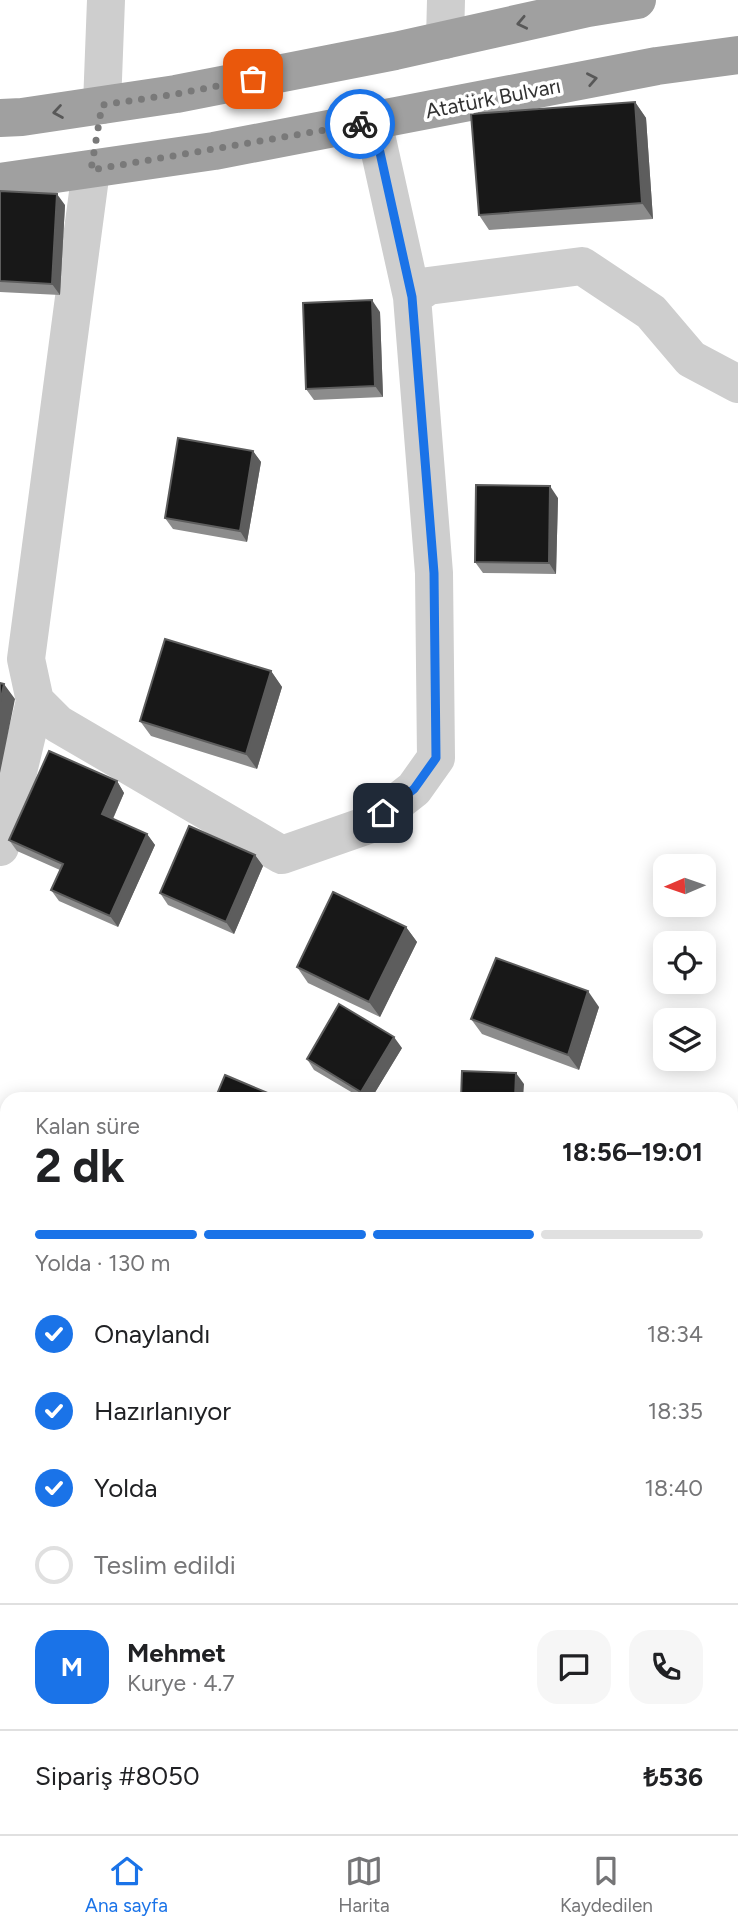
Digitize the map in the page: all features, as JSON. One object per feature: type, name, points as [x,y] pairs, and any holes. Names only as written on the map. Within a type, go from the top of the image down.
[{"type":"highway","points":[[0,118],[176,94],[637,0]]},
{"type":"highway","name":"Atatürk Bulvarı","points":[[0,183],[373,121],[657,66],[738,55]]},
{"type":"highway","points":[[91,170],[102,105]]},
{"type":"street","points":[[102,105],[106,0]]},
{"type":"street","points":[[445,40],[446,0]]},
{"type":"street","points":[[91,170],[13,656],[35,701],[58,724],[282,855],[368,825],[414,789],[436,758],[434,573],[412,297],[373,121]]},
{"type":"street","points":[[412,297],[428,286],[582,266],[651,312],[691,359],[738,384]]},
{"type":"street","points":[[0,847],[35,701]]},
{"type":"building","points":[[635,102],[642,203],[479,215],[471,114]]},
{"type":"building","points":[[0,191],[57,194],[52,284],[0,281]]},
{"type":"building","points":[[372,300],[375,386],[306,389],[303,303]]},
{"type":"building","points":[[178,438],[253,451],[240,531],[165,518]]},
{"type":"building","points":[[476,485],[550,486],[549,563],[475,562]]},
{"type":"building","points":[[165,639],[271,671],[246,754],[140,721]]},
{"type":"building","points":[[0,683],[4,684],[0,703]]},
{"type":"building","points":[[49,751],[117,781],[102,814],[147,834],[110,916],[51,890],[63,864],[9,840]]},
{"type":"building","points":[[189,826],[255,855],[226,922],[160,893]]},
{"type":"building","points":[[333,892],[406,927],[369,1002],[297,967]]},
{"type":"building","points":[[496,958],[588,991],[568,1055],[471,1019]]},
{"type":"building","points":[[339,1004],[394,1037],[361,1092],[307,1059]]},
{"type":"building","points":[[462,1071],[516,1073],[515,1092],[461,1092]]},
{"type":"building","points":[[225,1075],[265,1092],[218,1092]]},
{"type":"way so far","points":[[253,79],[102,105],[91,170],[360,124]]},
{"type":"route","points":[[360,124],[373,121],[412,297],[434,573],[436,758],[414,789],[383,813]]}]
